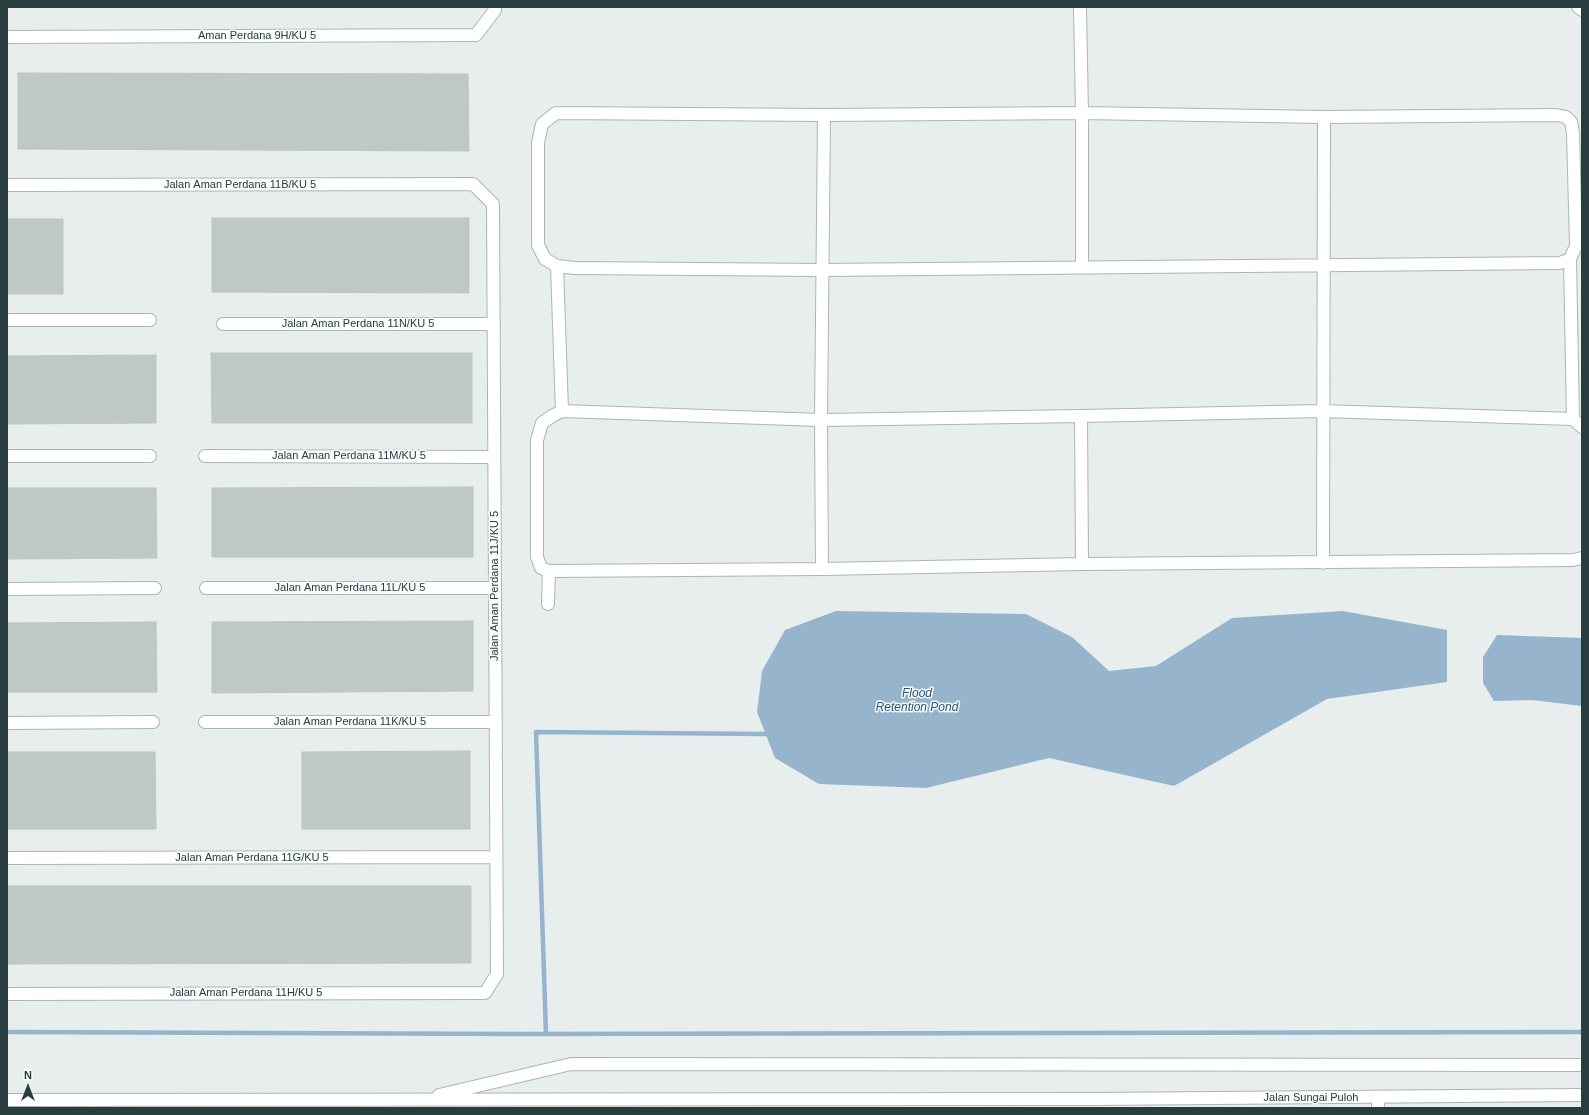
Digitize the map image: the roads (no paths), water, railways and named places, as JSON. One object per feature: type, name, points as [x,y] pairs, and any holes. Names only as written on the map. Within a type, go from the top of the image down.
[{"type":"street","points":[[1080,7],[1082,268]]},
{"type":"street","points":[[1578,7],[1582,10]]},
{"type":"street","name":"Aman Perdana 9H/KU 5","points":[[7,37],[476,35],[495,9]]},
{"type":"street","points":[[1570,259],[1560,263],[822,270],[575,268],[557,266],[545,259],[538,245],[538,143],[542,124],[556,113],[824,115],[1082,112],[1324,117],[1548,115],[1566,117],[1571,122],[1573,133],[1576,246],[1570,259],[1578,423],[1322,411],[821,420],[562,411],[542,423],[537,440],[537,557],[541,568],[549,571],[822,569],[1082,564],[1573,560],[1582,558]]},
{"type":"street","points":[[822,569],[821,420],[824,115]]},
{"type":"street","points":[[1323,563],[1322,411],[1324,117]]},
{"type":"street","name":"Jalan Aman Perdana 11B/KU 5","points":[[7,186],[474,184]]},
{"type":"street","name":"Jalan Aman Perdana 11J/KU 5","points":[[474,184],[493,204],[497,974],[485,993]]},
{"type":"street","points":[[557,266],[562,411]]},
{"type":"street","points":[[7,320],[150,320]]},
{"type":"street","name":"Jalan Aman Perdana 11N/KU 5","points":[[223,324],[494,324]]},
{"type":"street","points":[[1081,416],[1082,564]]},
{"type":"street","points":[[7,456],[150,456]]},
{"type":"street","name":"Jalan Aman Perdana 11M/KU 5","points":[[205,456],[494,457]]},
{"type":"street","points":[[548,604],[549,571]]},
{"type":"street","points":[[7,589],[155,588]]},
{"type":"street","name":"Jalan Aman Perdana 11L/KU 5","points":[[206,588],[495,588]]},
{"type":"street","points":[[7,723],[153,722]]},
{"type":"street","name":"Jalan Aman Perdana 11K/KU 5","points":[[205,722],[495,722]]},
{"type":"street","name":"Jalan Aman Perdana 11G/KU 5","points":[[7,858],[496,857]]},
{"type":"street","name":"Jalan Aman Perdana 11H/KU 5","points":[[7,994],[485,993]]},
{"type":"street","points":[[418,1100],[571,1064],[1582,1065]]},
{"type":"street","name":"Jalan Sungai Puloh","points":[[7,1100],[1093,1099],[1378,1103],[1582,1095]]},
{"type":"water","name":"Flood Retention Pond","points":[[836,611],[1026,614],[1072,637],[1109,671],[1156,666],[1232,618],[1343,611],[1447,630],[1447,682],[1327,699],[1174,786],[1049,758],[926,788],[819,784],[775,758],[757,712],[762,671],[785,630]]},
{"type":"water","points":[[1497,635],[1582,638],[1582,706],[1532,700],[1494,701],[1483,683],[1483,657]]},
{"type":"waterway","points":[[546,1034],[536,732],[766,734]]},
{"type":"waterway","points":[[7,1032],[521,1034],[1582,1032]]}]
